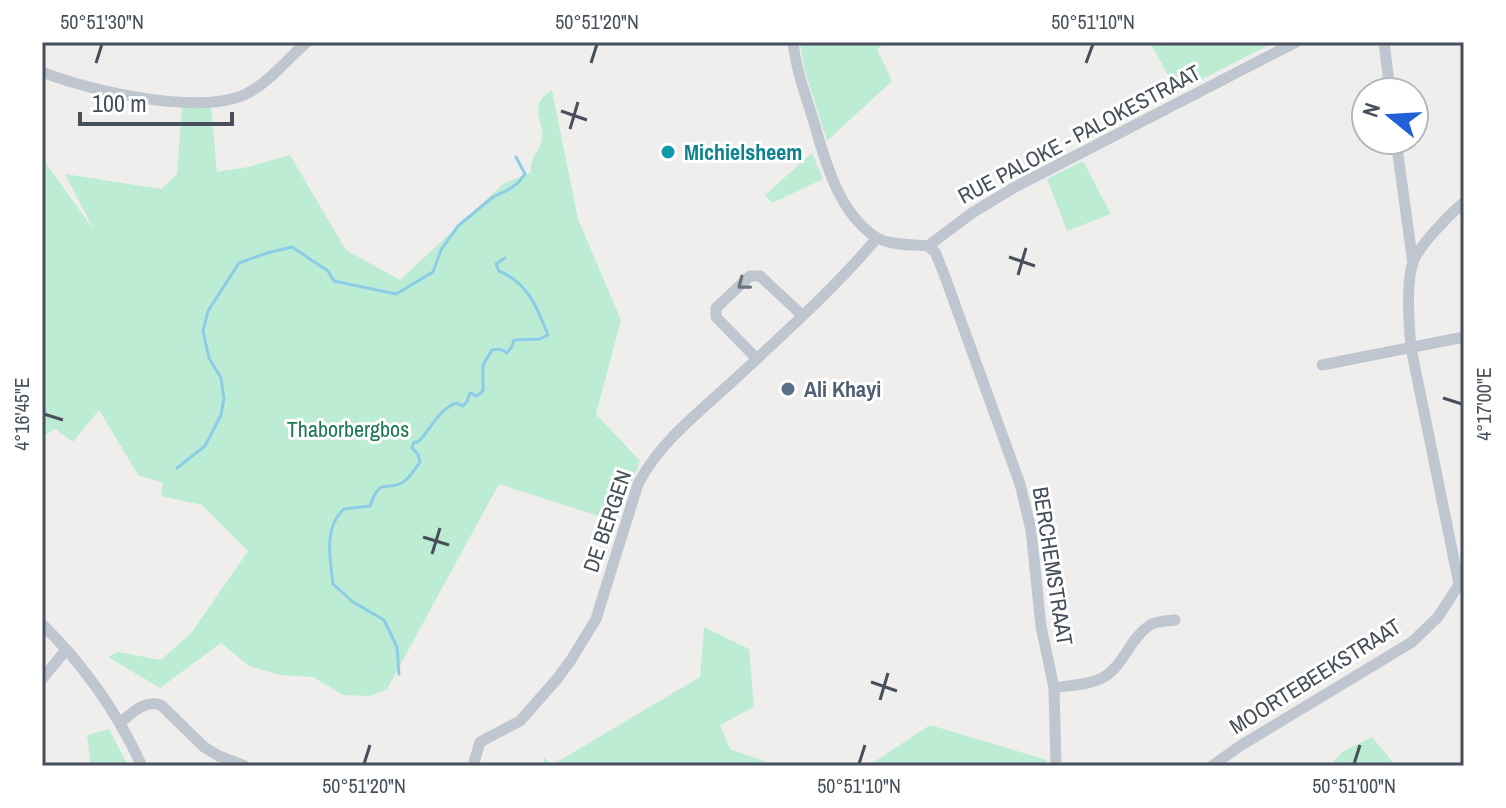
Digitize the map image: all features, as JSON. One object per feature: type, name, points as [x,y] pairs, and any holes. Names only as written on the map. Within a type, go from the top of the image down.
[{"type":"street","points":[[42,72],[89,88],[124,95],[186,102],[226,100],[258,87],[307,42]]},
{"type":"street","points":[[793,42],[795,61],[833,182],[854,217],[877,238],[890,243],[928,246]]},
{"type":"street","name":"RUE PALOKE - PALOKESTRAAT","points":[[928,246],[972,213],[1028,180],[1296,42]]},
{"type":"street","points":[[1384,42],[1388,76]]},
{"type":"street","points":[[1398,156],[1413,264],[1408,311],[1411,348],[1462,583]]},
{"type":"street","points":[[1413,264],[1444,219],[1464,202]]},
{"type":"street","name":"DE BERGEN","points":[[473,766],[480,742],[520,721],[557,679],[596,619],[638,484],[648,464],[877,238]]},
{"type":"street","name":"BERCHEMSTRAAT","points":[[928,246],[935,252],[944,274],[1020,484],[1031,530],[1041,626],[1054,688],[1056,766]]},
{"type":"street","points":[[757,359],[716,317],[716,308],[750,276],[760,276],[802,315]]},
{"type":"street","points":[[1322,365],[1464,337]]},
{"type":"street","name":"MOORTEBEEKSTRAAT","points":[[1212,766],[1412,642],[1438,617],[1462,583]]},
{"type":"street","points":[[1054,688],[1103,678],[1152,623],[1175,620]]},
{"type":"street","points":[[42,624],[97,686],[121,722],[142,766]]},
{"type":"street","points":[[42,679],[66,650]]},
{"type":"street","points":[[121,722],[140,707],[153,703],[161,705],[204,747],[245,766]]},
{"type":"green space","points":[[800,42],[888,42],[877,49],[892,81],[827,141],[804,68]]},
{"type":"green space","points":[[1150,42],[1275,42],[1177,92]]},
{"type":"green space","name":"Thaborbergbos","points":[[552,90],[578,219],[621,320],[596,414],[640,461],[617,522],[499,484],[387,689],[370,696],[343,695],[313,677],[280,675],[249,666],[221,643],[160,688],[108,657],[118,652],[161,660],[192,632],[248,551],[202,505],[161,496],[163,483],[138,475],[99,410],[73,442],[55,429],[42,437],[42,158],[94,230],[65,174],[161,189],[177,174],[182,107],[211,107],[217,172],[290,155],[346,250],[400,280],[503,184],[531,172],[542,136],[539,103]]},
{"type":"green space","points":[[812,153],[823,179],[772,203],[765,195]]},
{"type":"green space","points":[[1083,161],[1111,214],[1067,231],[1047,179]]},
{"type":"green space","points":[[704,627],[749,649],[754,707],[720,725],[730,749],[777,766],[544,766],[544,757],[552,765],[700,677]]},
{"type":"green space","points":[[930,725],[1047,760],[1046,766],[868,766]]},
{"type":"green space","points":[[109,729],[128,766],[91,766],[87,735]]},
{"type":"green space","points":[[1372,737],[1396,766],[1329,766],[1342,752]]},
{"type":"waterway","points":[[177,468],[205,446],[221,415],[224,398],[221,378],[209,358],[203,331],[208,311],[239,263],[292,247],[328,271],[334,281],[396,294],[433,272],[441,250],[458,226],[493,197],[518,183],[525,174],[516,157]]},
{"type":"waterway","points":[[399,674],[397,647],[384,620],[353,602],[333,584],[330,551],[333,526],[344,509],[370,506],[377,491],[384,486],[397,485],[410,476],[420,462],[412,448],[414,442],[418,442],[449,406],[456,403],[463,406],[470,393],[477,396],[483,391],[483,365],[492,350],[500,349],[507,353],[514,340],[540,339],[548,335],[524,289],[499,271],[496,264],[505,258]]},
{"type":"place","name":"Michielsheem","points":[[668,152]]},
{"type":"place","name":"Ali Khayi","points":[[788,389]]}]
